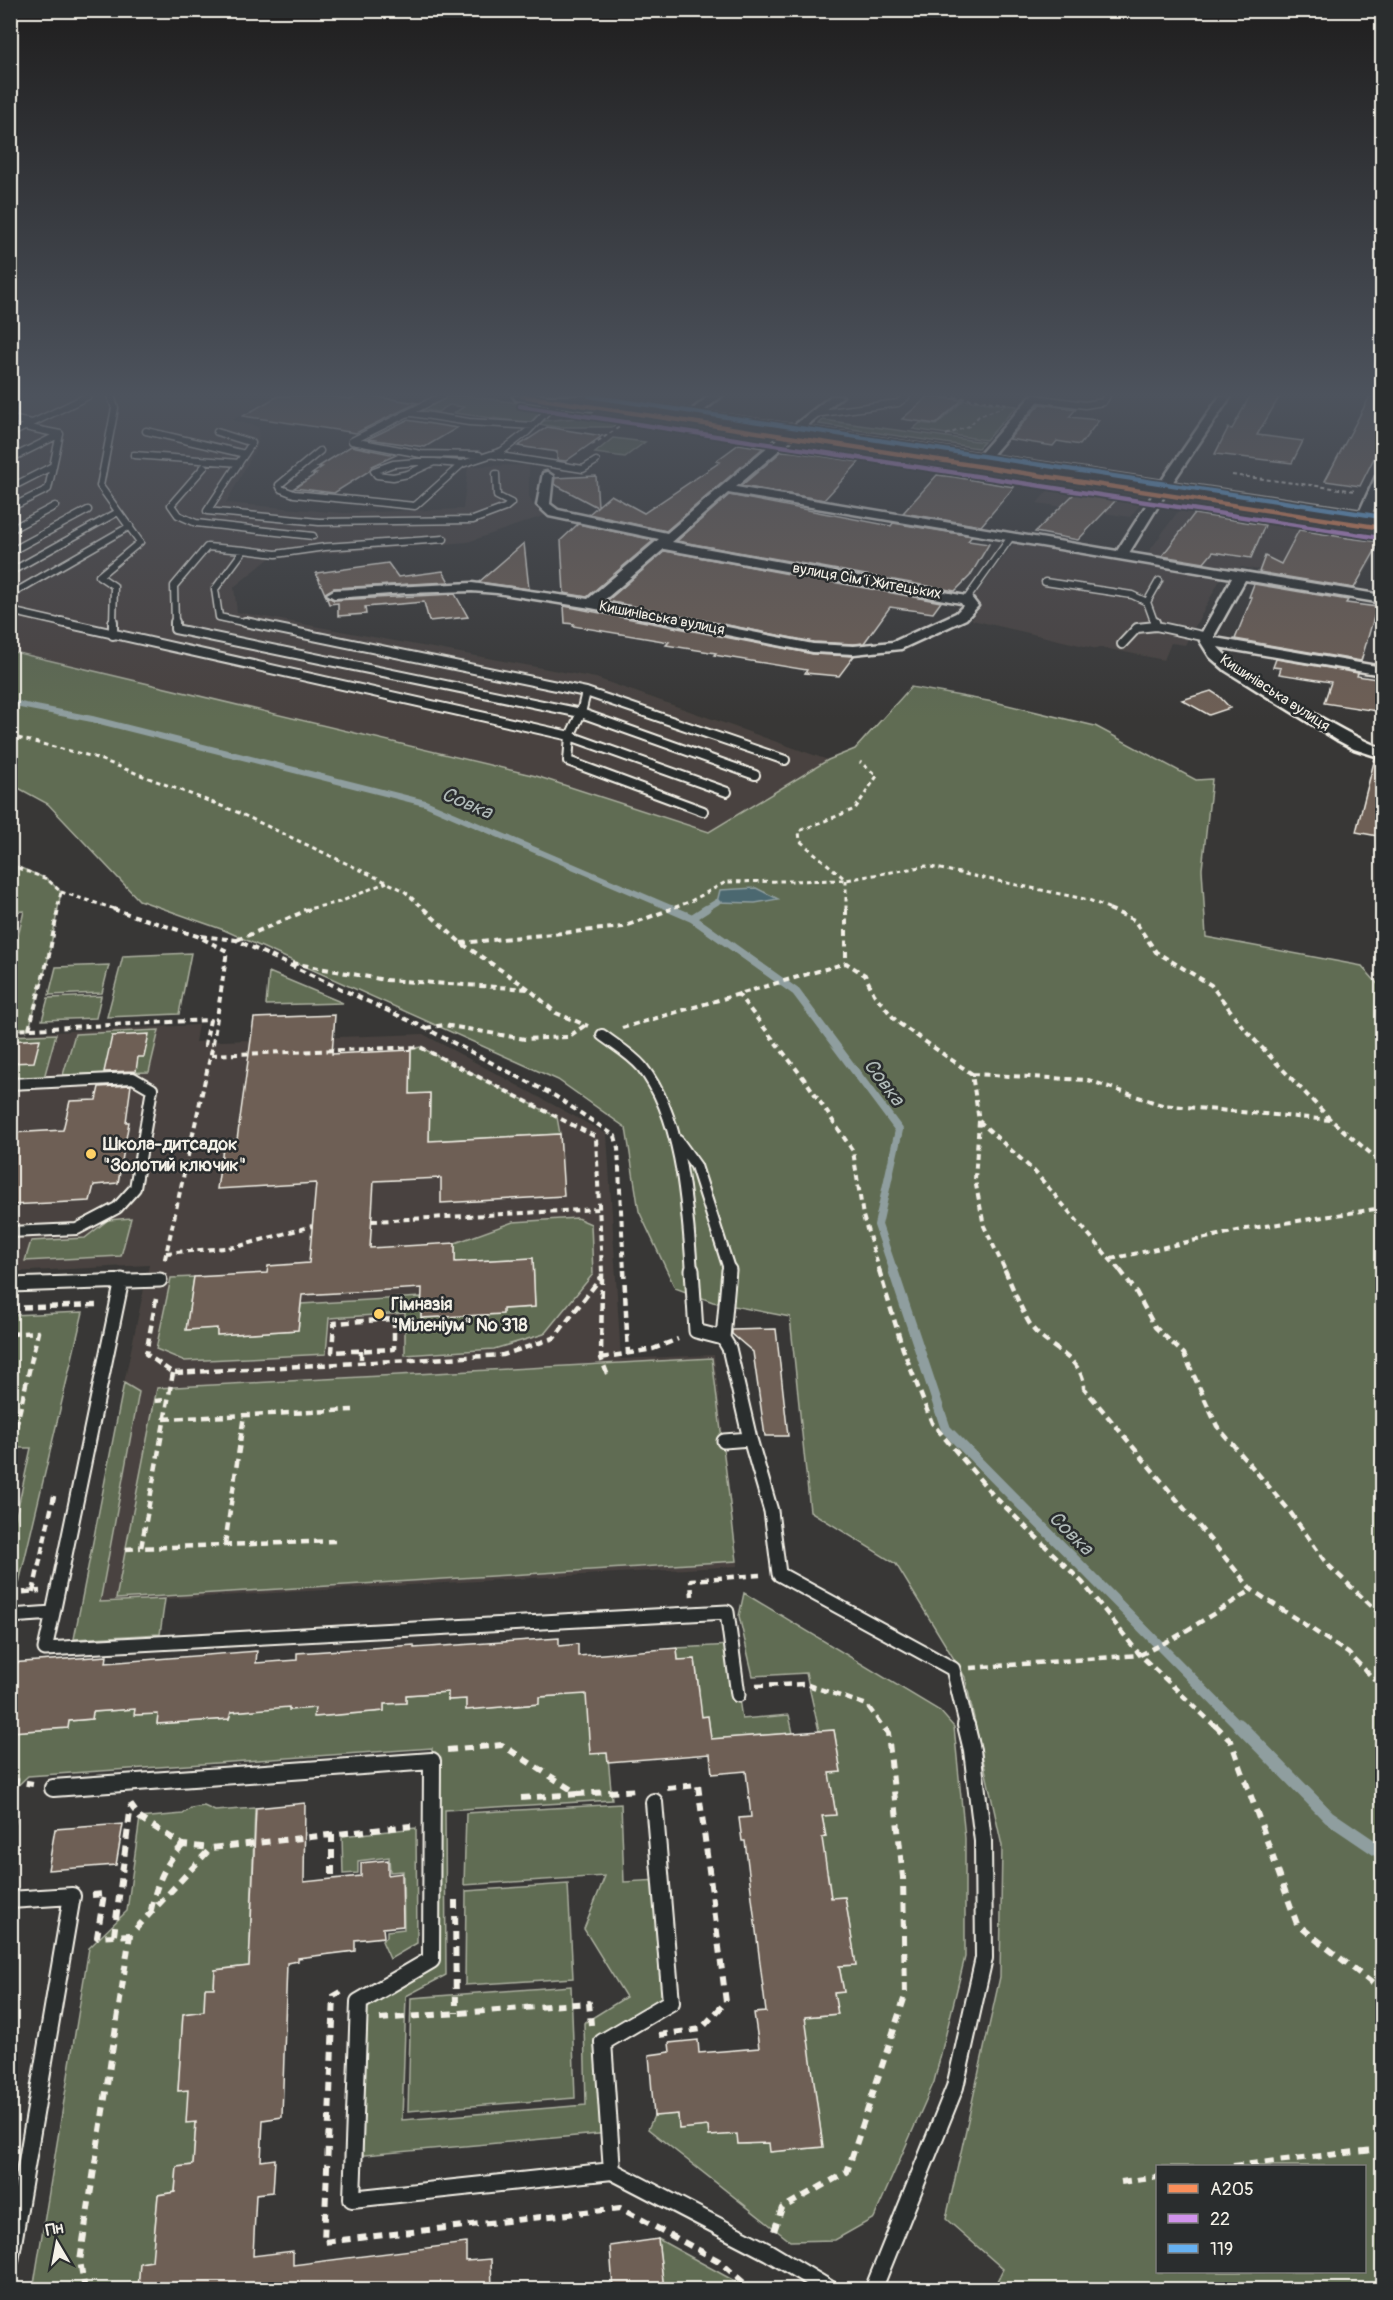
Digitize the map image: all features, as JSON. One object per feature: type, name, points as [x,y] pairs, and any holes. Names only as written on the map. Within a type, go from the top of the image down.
[{"type":"main road","points":[[1277,503],[1373,518]]},
{"type":"street","name":"вулиця Сімʼї Житецьких","points":[[543,503],[554,513],[665,541],[966,600]]},
{"type":"street","points":[[591,604],[708,503]]},
{"type":"street","points":[[810,503],[1383,599]]},
{"type":"street","points":[[1120,556],[1154,503]]},
{"type":"street","points":[[1373,518],[1376,503]]},
{"type":"street","name":"Кишинівська вулиця","points":[[1240,576],[1207,639],[1215,655],[1231,668],[1343,737],[1360,746],[1383,753]]},
{"type":"street","name":"Кишинівська вулиця","points":[[334,594],[472,587],[591,604],[813,648],[854,650],[896,646],[961,616],[971,606],[966,600]]},
{"type":"street","points":[[1207,639],[1383,671]]},
{"type":"lane","points":[[112,503],[140,542],[99,576],[114,586],[113,635]]},
{"type":"lane","points":[[172,503],[171,505],[182,517],[196,524],[313,536]]},
{"type":"lane","points":[[207,511],[212,503]]},
{"type":"lane","points":[[376,503],[415,506],[418,503]]},
{"type":"lane","points":[[182,517],[207,511],[319,522],[472,520],[505,508],[511,503]]},
{"type":"lane","points":[[10,530],[55,506]]},
{"type":"lane","points":[[10,552],[88,510]]},
{"type":"lane","points":[[10,573],[118,512]]},
{"type":"lane","points":[[10,595],[130,526]]},
{"type":"lane","points":[[966,600],[1011,537]]},
{"type":"lane","points":[[444,539],[276,554],[207,547],[174,586],[175,629],[581,713],[755,775]]},
{"type":"lane","points":[[244,550],[215,589],[219,617],[586,692],[785,760]]},
{"type":"lane","points":[[1147,602],[1159,581]]},
{"type":"lane","points":[[1045,582],[1132,595],[1147,602],[1156,626]]},
{"type":"lane","points":[[10,611],[570,736],[727,792]]},
{"type":"lane","points":[[1122,644],[1137,628],[1156,626],[1207,639]]},
{"type":"lane","points":[[586,692],[581,713],[570,736],[568,761],[703,811]]},
{"type":"lane","points":[[602,1035],[642,1066],[663,1100],[676,1139],[696,1331],[723,1338]]},
{"type":"lane","points":[[10,1084],[133,1078],[152,1089],[135,1188],[117,1208],[77,1229],[10,1232]]},
{"type":"lane","points":[[676,1139],[696,1166],[730,1273],[723,1338],[729,1348],[750,1439],[771,1511],[779,1574],[953,1669],[972,1750],[983,1841],[984,1958],[955,2086],[873,2289]]},
{"type":"lane","points":[[123,1280],[45,1649],[727,1612],[738,1691]]},
{"type":"lane","points":[[10,1285],[160,1280]]},
{"type":"lane","points":[[724,1441],[750,1439]]},
{"type":"lane","points":[[10,1616],[52,1613]]},
{"type":"lane","points":[[53,1788],[432,1761],[431,1960],[359,2002],[352,2199],[612,2171],[768,2252],[831,2289]]},
{"type":"lane","points":[[612,2171],[603,2042],[671,2002],[651,1793]]},
{"type":"lane","points":[[10,1900],[72,1896],[10,2261]]},
{"type":"path","points":[[10,736],[94,757],[226,808],[403,890],[461,943],[529,989],[556,1012],[586,1024],[602,1035],[737,993],[846,963],[865,975],[874,994],[897,1022],[972,1074],[1088,1080],[1162,1105],[1331,1120]]},
{"type":"path","points":[[846,963],[846,880],[800,841],[799,831],[855,809],[877,776],[860,762]]},
{"type":"path","points":[[10,865],[47,879],[61,892],[197,936],[227,951],[211,1055],[160,1280],[146,1354],[172,1373],[503,1354],[554,1338],[602,1276]]},
{"type":"path","points":[[461,943],[623,927],[689,902],[726,882],[846,880],[926,866],[1089,900],[1134,920],[1156,952],[1211,985],[1246,1030],[1331,1120],[1383,1163]]},
{"type":"path","points":[[236,940],[301,911],[340,902],[387,882]]},
{"type":"path","points":[[29,1029],[49,955],[61,892]]},
{"type":"path","points":[[197,936],[236,940],[425,1028],[555,1096],[615,1136],[618,1148],[628,1355]]},
{"type":"path","points":[[285,962],[385,980],[529,989]]},
{"type":"path","points":[[737,993],[808,1084],[853,1151],[863,1216],[903,1349],[932,1423],[993,1495],[1082,1582],[1140,1655],[1231,1741],[1297,1924],[1383,1991]]},
{"type":"path","points":[[10,1030],[210,1020],[205,1045],[213,1044]]},
{"type":"path","points":[[425,1028],[444,1024],[504,1037],[525,1039],[567,1037],[586,1024]]},
{"type":"path","points":[[211,1055],[420,1047],[596,1137],[602,1276],[601,1358],[608,1376]]},
{"type":"path","points":[[972,1074],[979,1121],[975,1180],[984,1226],[1033,1329],[1072,1361],[1084,1378],[1084,1388],[1252,1590],[1348,1653],[1383,1687]]},
{"type":"path","points":[[979,1121],[1034,1172],[1111,1259],[1135,1290],[1155,1326],[1184,1354],[1217,1426],[1288,1509],[1328,1564],[1383,1616]]},
{"type":"path","points":[[1111,1259],[1238,1231],[1383,1208]]},
{"type":"path","points":[[372,1221],[599,1209]]},
{"type":"path","points":[[166,1253],[236,1248],[312,1226]]},
{"type":"path","points":[[10,1308],[98,1305]]},
{"type":"path","points":[[394,1319],[394,1349],[361,1351],[332,1352],[334,1323],[394,1319]]},
{"type":"path","points":[[601,1358],[653,1349],[696,1331]]},
{"type":"path","points":[[10,1334],[38,1332],[13,1440]]},
{"type":"path","points":[[361,1351],[361,1362]]},
{"type":"path","points":[[141,1548],[172,1373]]},
{"type":"path","points":[[155,1401],[167,1400]]},
{"type":"path","points":[[164,1419],[352,1410]]},
{"type":"path","points":[[225,1544],[244,1415]]},
{"type":"path","points":[[126,1549],[337,1541]]},
{"type":"path","points":[[691,1580],[779,1574]]},
{"type":"path","points":[[953,1669],[1140,1655],[1149,1652],[1252,1590]]},
{"type":"path","points":[[738,1691],[805,1684],[867,1705],[888,1733],[903,1877],[905,1996],[846,2172],[782,2208],[768,2252]]},
{"type":"path","points":[[442,1750],[502,1745],[578,1794]]},
{"type":"path","points":[[25,1782],[37,1782]]},
{"type":"path","points":[[116,1784],[140,1818],[183,1845],[211,1848],[420,1825]]},
{"type":"path","points":[[521,1798],[578,1794],[651,1793],[699,1785],[726,2002],[701,2029],[647,2037]]},
{"type":"path","points":[[114,1935],[131,1805]]},
{"type":"path","points":[[10,1818],[14,1820],[10,1834]]},
{"type":"path","points":[[332,1834],[332,1879]]},
{"type":"path","points":[[151,1912],[155,1886],[174,1853],[183,1845]]},
{"type":"path","points":[[85,2289],[80,2261],[130,1935],[211,1848]]},
{"type":"path","points":[[455,1890],[456,2013]]},
{"type":"path","points":[[82,1895],[104,1894],[97,1937],[130,1935]]},
{"type":"path","points":[[344,1991],[334,1996],[324,2242],[621,2208],[719,2261],[752,2289]]},
{"type":"path","points":[[391,2018],[589,2003],[592,2037]]},
{"type":"path","points":[[1242,2165],[1383,2149]]},
{"type":"path","points":[[1121,2182],[1156,2177]]},
{"type":"shaded area","points":[[11,503],[230,503],[343,513],[463,509],[464,503],[532,503],[546,515],[468,542],[270,558],[234,587],[237,612],[596,678],[828,760],[709,832],[536,776],[11,651]]},
{"type":"shaded area","points":[[1039,503],[1141,503],[1130,517]]},
{"type":"shaded area","points":[[1181,507],[1382,538],[1382,544],[1355,590],[1298,582],[1301,577],[1241,567],[1238,572],[1145,557]]},
{"type":"shaded area","points":[[1015,542],[1221,578],[1185,645],[1171,643],[1164,660],[1099,647],[1097,649],[972,620],[980,606],[974,597]]},
{"type":"shaded area","name":"Гімназія \"Міленіум\" № 318","points":[[198,1025],[195,1042],[423,1034],[607,1134],[621,1359],[714,1355],[738,1566],[100,1603],[139,1393],[124,1383],[149,1265],[11,1272],[10,1034]]},
{"type":"green space","points":[[10,651],[536,776],[709,832],[828,760],[855,749],[911,687],[999,703],[1095,726],[1196,780],[1212,779],[1202,869],[1206,937],[1362,966],[1382,989],[1382,2289],[993,2289],[1003,2269],[946,2219],[1000,1977],[1002,1846],[965,1677],[896,1564],[810,1511],[790,1317],[713,1302],[675,1288],[639,1211],[626,1128],[558,1080],[224,930],[139,900],[48,804],[11,784]]},
{"type":"green space","points":[[11,864],[47,879],[61,892],[49,955],[29,1029],[11,1030],[11,966],[24,911],[11,912]]},
{"type":"green space","points":[[191,953],[179,1014],[107,1017],[123,956]]},
{"type":"green space","points":[[109,965],[102,993],[49,995],[56,967]]},
{"type":"green space","points":[[269,972],[343,1003],[266,1005]]},
{"type":"green space","points":[[101,996],[96,1018],[42,1020],[48,998]]},
{"type":"green space","points":[[159,1030],[149,1072],[63,1075],[75,1034]]},
{"type":"green space","points":[[56,1034],[44,1078],[11,1079],[10,1036]]},
{"type":"green space","points":[[420,1047],[557,1117],[560,1134],[443,1140],[429,1147],[430,1094],[410,1094],[411,1050]]},
{"type":"green space","points":[[131,1218],[121,1256],[25,1261],[31,1241],[85,1238],[108,1220]]},
{"type":"green space","points":[[577,1218],[591,1224],[593,1274],[544,1334],[494,1349],[405,1355],[405,1313],[329,1318],[326,1354],[185,1361],[156,1349],[171,1278],[194,1277],[186,1330],[217,1328],[217,1335],[298,1330],[301,1304],[421,1297],[421,1318],[502,1314],[503,1309],[535,1307],[533,1258],[455,1262],[455,1243],[513,1222]]},
{"type":"green space","points":[[83,1312],[19,1583],[11,1583],[11,1539],[31,1448],[11,1448],[11,1315]]},
{"type":"green space","points":[[712,1358],[737,1561],[116,1599],[157,1388]]},
{"type":"green space","points":[[124,1383],[139,1392],[100,1602],[165,1599],[160,1634],[74,1639]]},
{"type":"green space","points":[[744,1593],[940,1711],[954,1727],[965,1838],[965,1957],[934,2082],[874,2218],[835,2240],[790,2241],[648,2129],[654,2116],[678,2114],[679,2129],[708,2126],[709,2136],[737,2134],[738,2144],[749,2144],[747,2129],[767,2127],[771,2152],[823,2147],[803,2007],[816,2016],[837,2014],[834,1993],[844,1992],[839,1966],[856,1965],[845,1897],[831,1898],[828,1874],[820,1874],[815,1839],[826,1837],[822,1816],[836,1814],[831,1786],[819,1786],[817,1774],[841,1772],[834,1730],[819,1731],[806,1673],[753,1676],[739,1616]]},
{"type":"green space","points":[[731,1645],[742,1719],[789,1715],[793,1733],[711,1739],[708,1716],[679,1718],[699,1690],[695,1659],[678,1660],[677,1648]]},
{"type":"green space","points":[[561,1688],[602,1692],[612,1800],[445,1810],[446,1975],[406,1996],[402,2120],[586,2105],[584,2023],[626,1997],[584,1929],[605,1876],[464,1885],[466,1813],[621,1804],[624,1882],[660,1880],[671,2002],[603,2042],[609,2133],[354,2156],[359,2002],[431,1960],[432,1748],[28,1776],[11,1792],[11,1732],[68,1728],[69,1721],[92,1719],[93,1712],[135,1709],[135,1715],[158,1714],[157,1724],[229,1719],[231,1712],[254,1710],[255,1706],[289,1703],[289,1710],[315,1708],[315,1717],[384,1711],[384,1704],[406,1703],[406,1695],[448,1692],[448,1700],[466,1699],[466,1710],[538,1704],[539,1697],[561,1696]]},
{"type":"green space","points":[[204,1806],[215,1811],[255,1808],[249,1966],[215,1970],[214,1988],[205,1989],[204,2011],[183,2014],[178,2091],[188,2090],[196,2122],[193,2165],[177,2167],[175,2192],[158,2195],[154,2240],[166,2260],[141,2263],[138,2289],[33,2290],[89,1948],[127,1911],[140,1818],[183,1814],[191,1808]]},
{"type":"green space","points":[[416,1828],[417,1943],[390,1959],[382,1941],[387,1937],[387,1931],[404,1929],[403,1871],[390,1872],[389,1857],[358,1861],[358,1873],[343,1874],[342,1836]]},
{"type":"green space","points":[[568,1884],[573,1978],[465,1985],[466,1891]]},
{"type":"green space","points":[[571,1986],[575,2098],[408,2111],[411,1998]]},
{"type":"green space","points":[[658,2239],[749,2289],[664,2289]]},
{"type":"water","points":[[756,888],[778,899],[755,903],[717,902],[720,890]]},
{"type":"building","points":[[590,503],[598,503],[598,506],[601,503],[626,503],[644,513],[658,503],[698,503],[666,531],[589,514],[597,507]]},
{"type":"building","points":[[720,503],[773,503],[891,526],[893,523],[972,536],[968,541],[989,544],[970,576],[955,591],[677,541]]},
{"type":"building","points":[[912,503],[1000,503],[981,526],[903,513]]},
{"type":"building","points":[[1064,503],[1113,503],[1078,540],[1035,532]]},
{"type":"building","points":[[1194,514],[1265,525],[1251,558],[1213,552],[1204,563],[1162,556]]},
{"type":"building","points":[[578,524],[654,540],[587,597],[564,593],[561,540]]},
{"type":"building","points":[[1299,530],[1380,542],[1354,588],[1259,572],[1265,556],[1281,564]]},
{"type":"building","points":[[524,543],[529,589],[479,582]]},
{"type":"building","points":[[665,551],[941,602],[933,613],[890,607],[864,643],[854,644],[813,642],[607,601]]},
{"type":"building","points":[[388,563],[398,577],[443,571],[449,582],[334,588],[325,594],[316,573]]},
{"type":"building","points":[[1254,584],[1377,607],[1361,661],[1235,639],[1252,597],[1249,597]]},
{"type":"building","points":[[455,594],[468,617],[429,621],[424,602],[365,607],[366,614],[338,616],[338,603],[329,604],[326,596],[334,600]]},
{"type":"building","points":[[564,606],[813,654],[854,656],[839,676],[805,673],[807,670],[714,655],[716,653],[666,645],[669,642],[573,626],[574,624],[565,623]]},
{"type":"building","points":[[1276,659],[1358,673],[1357,676],[1383,680],[1383,712],[1324,703],[1331,682],[1279,674],[1281,668],[1273,667]]},
{"type":"building","points":[[1211,691],[1230,708],[1209,715],[1182,700]]},
{"type":"building","points":[[1375,758],[1383,760],[1383,837],[1356,832]]},
{"type":"building","points":[[335,1015],[332,1054],[411,1050],[410,1094],[430,1093],[429,1141],[560,1134],[564,1196],[441,1203],[441,1178],[374,1181],[370,1248],[455,1243],[455,1262],[533,1258],[535,1307],[503,1309],[503,1314],[421,1318],[422,1288],[302,1295],[298,1330],[217,1335],[217,1328],[186,1330],[194,1277],[267,1273],[268,1266],[309,1263],[316,1183],[217,1189],[224,1141],[237,1140],[254,1018]]},
{"type":"building","points":[[149,1034],[144,1057],[138,1057],[136,1071],[104,1072],[112,1036]]},
{"type":"building","points":[[40,1039],[34,1062],[10,1063],[10,1041]]},
{"type":"building","points":[[131,1085],[126,1122],[129,1122],[118,1183],[94,1185],[90,1201],[10,1205],[10,1133],[63,1130],[70,1101],[96,1100],[99,1087]]},
{"type":"building","points":[[776,1329],[788,1436],[765,1436],[753,1352],[732,1334],[732,1330]]},
{"type":"building","points":[[559,1638],[559,1646],[578,1644],[578,1656],[677,1648],[678,1660],[695,1659],[702,1717],[708,1716],[711,1739],[834,1730],[841,1772],[829,1773],[836,1815],[822,1816],[826,1837],[822,1838],[831,1898],[845,1897],[856,1965],[839,1966],[844,1992],[834,1993],[838,2014],[805,2017],[823,2147],[770,2152],[769,2143],[738,2144],[737,2134],[709,2136],[708,2126],[679,2129],[678,2114],[654,2116],[649,2055],[670,2052],[669,2043],[698,2040],[699,2053],[759,2048],[754,2013],[766,2012],[745,1841],[742,1841],[739,1818],[751,1817],[746,1771],[712,1774],[710,1754],[608,1762],[607,1753],[590,1754],[586,1694],[539,1697],[539,1704],[466,1710],[466,1699],[448,1700],[448,1692],[406,1695],[406,1703],[384,1704],[384,1711],[314,1717],[315,1708],[289,1710],[289,1707],[231,1712],[229,1719],[157,1724],[158,1714],[134,1715],[135,1709],[93,1712],[92,1719],[69,1721],[68,1728],[10,1732],[10,1663],[107,1656],[106,1663],[257,1651],[256,1663],[297,1660],[297,1653]]},
{"type":"building","points":[[305,1803],[304,1882],[361,1876],[361,1863],[388,1860],[388,1875],[402,1873],[403,1926],[383,1928],[384,1937],[355,1940],[355,1951],[298,1958],[298,1961],[287,1963],[282,2117],[263,2120],[261,2161],[275,2159],[273,2192],[256,2194],[253,2256],[293,2251],[293,2265],[466,2243],[466,2261],[491,2259],[492,2289],[138,2289],[140,2263],[152,2261],[158,2195],[175,2192],[177,2167],[193,2165],[196,2122],[186,2123],[188,2090],[178,2091],[183,2014],[204,2011],[205,1988],[214,1988],[215,1970],[249,1966],[256,1808]]},
{"type":"building","points":[[123,1824],[116,1865],[48,1870],[55,1829]]},
{"type":"building","points":[[658,2239],[664,2289],[613,2289],[610,2246]]},
{"type":"waterway","name":"Совка","points":[[10,703],[92,719],[425,803],[675,910]]},
{"type":"waterway","points":[[704,910],[717,902]]},
{"type":"waterway","name":"Совка","points":[[671,909],[692,918]]},
{"type":"waterway","points":[[692,918],[706,909]]},
{"type":"waterway","name":"Совка","points":[[692,918],[796,992],[899,1130],[878,1225],[894,1272]]},
{"type":"waterway","name":"Совка","points":[[893,1270],[946,1429],[1240,1727]]},
{"type":"waterway","name":"Совка","points":[[1239,1725],[1329,1817],[1382,1853]]},
{"type":"transit line","name":"22","points":[[1154,503],[1380,538]]},
{"type":"transit line","name":"А205","points":[[1221,503],[1382,528]]},
{"type":"transit line","name":"119","points":[[1292,503],[1382,517]]},
{"type":"place","name":"Школа-дитсадок \"Золотий ключик\"","points":[[91,1154]]},
{"type":"place","name":"Гімназія \"Міленіум\" № 318","points":[[379,1314]]}]
